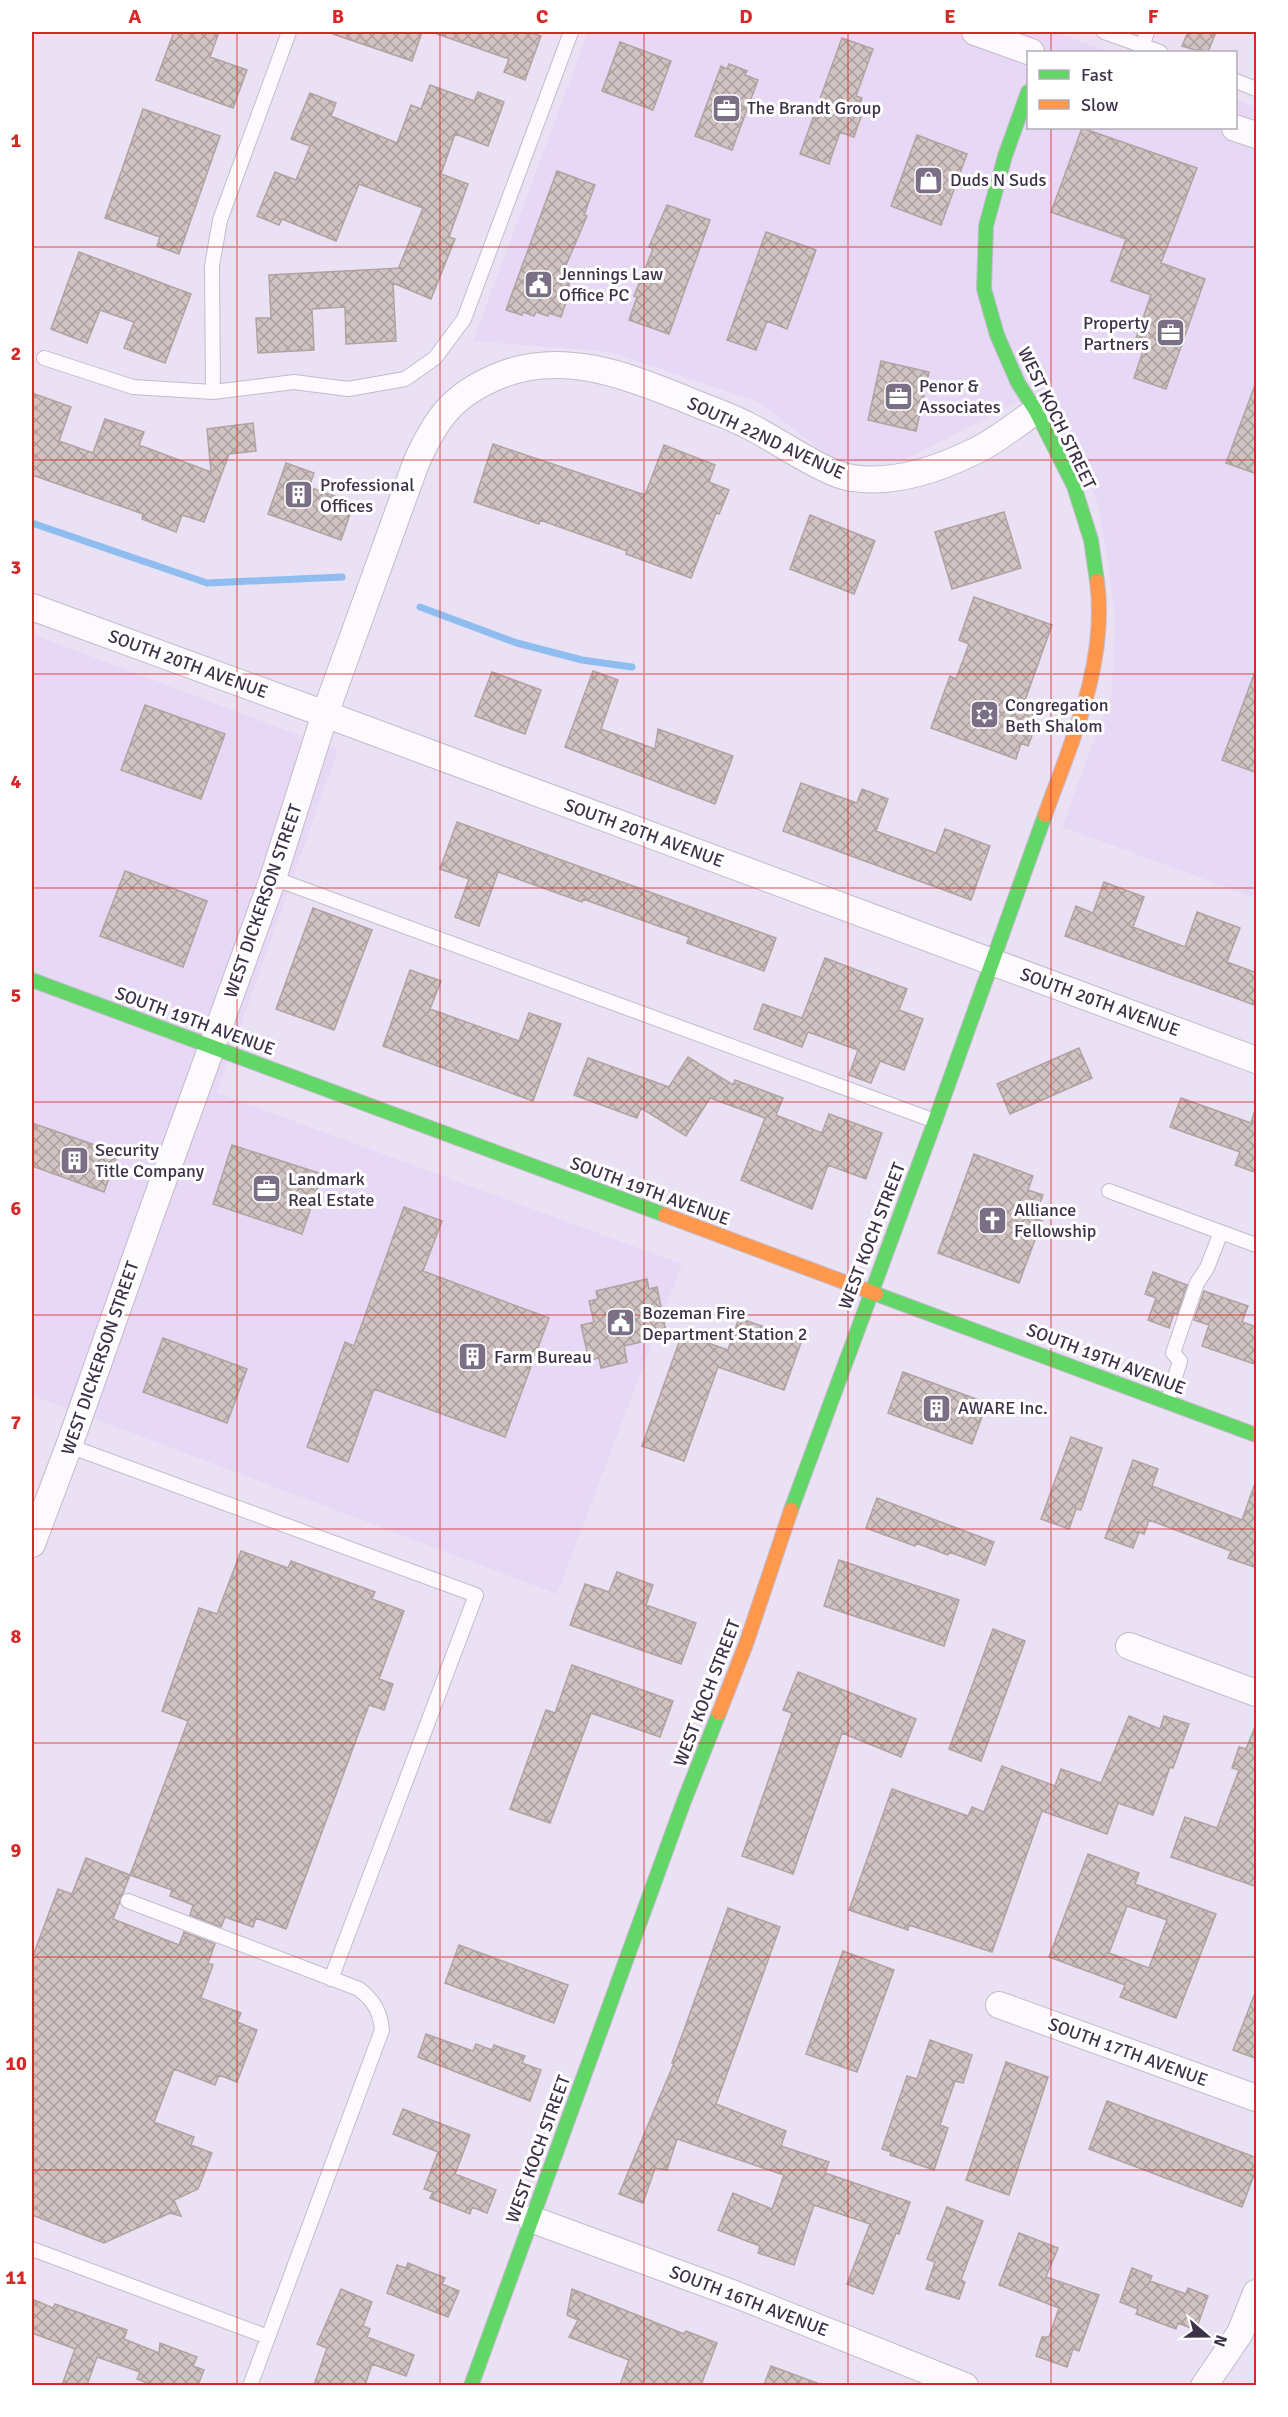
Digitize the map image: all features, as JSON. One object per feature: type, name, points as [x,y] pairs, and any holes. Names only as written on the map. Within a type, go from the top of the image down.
[{"type":"street","points":[[975,32],[1028,51]]},
{"type":"street","name":"WEST KOCH STREET","points":[[471,2385],[684,1801],[746,1644],[809,1458],[869,1292],[935,1121],[1089,690],[1097,642],[1100,599],[1091,540],[1074,486],[1036,411],[1018,383],[997,335],[984,289],[986,226],[1005,156],[1027,97]]},
{"type":"street","points":[[1237,129],[1257,135]]},
{"type":"street","name":"SOUTH 22ND AVENUE","points":[[457,399],[477,385],[520,368],[570,364],[644,382],[745,424],[834,472],[850,478],[868,479],[900,477],[972,453],[1036,411]]},
{"type":"street","name":"WEST DICKERSON STREET","points":[[32,1544],[273,878],[325,714],[416,464],[427,437],[457,399]]},
{"type":"street","name":"SOUTH 20TH AVENUE","points":[[32,607],[1257,1060]]},
{"type":"street","name":"SOUTH 19TH AVENUE","points":[[32,980],[1257,1435]]},
{"type":"street","points":[[1129,1646],[1257,1693]]},
{"type":"street","name":"SOUTH 17TH AVENUE","points":[[999,2005],[1257,2098]]},
{"type":"street","name":"SOUTH 16TH AVENUE","points":[[531,2219],[737,2295],[965,2385]]},
{"type":"street","points":[[1204,2385],[1240,2333],[1257,2293]]},
{"type":"lane","points":[[213,392],[212,266],[220,220],[289,32]]},
{"type":"lane","points":[[44,358],[134,387],[213,392],[294,382],[348,389],[405,380],[435,358],[464,319],[571,32]]},
{"type":"lane","points":[[1104,32],[1142,49],[1147,32]]},
{"type":"lane","points":[[1237,81],[1257,89]]},
{"type":"lane","points":[[273,878],[935,1121]]},
{"type":"lane","points":[[1109,1191],[1257,1245]]},
{"type":"lane","points":[[1168,1401],[1180,1361],[1173,1353],[1197,1283],[1207,1269],[1221,1232]]},
{"type":"lane","points":[[69,1446],[476,1595],[331,1979]]},
{"type":"lane","points":[[128,1901],[359,1989],[371,1998],[380,2013],[382,2030],[250,2385]]},
{"type":"lane","points":[[32,2249],[268,2337]]},
{"type":"shaded area","points":[[588,32],[1053,32],[1107,51],[1027,51],[1027,129],[1237,129],[1237,99],[1256,107],[1256,898],[1062,827],[1112,692],[1115,615],[1099,506],[1070,439],[1042,390],[906,459],[838,463],[758,402],[611,352],[473,341]]},
{"type":"shaded area","points":[[32,634],[338,750],[217,1093],[682,1264],[557,1594],[32,1395]]},
{"type":"building","points":[[174,32],[219,32],[210,57],[247,70],[233,108],[156,80]]},
{"type":"building","points":[[334,32],[422,32],[412,61],[333,34]]},
{"type":"building","points":[[437,32],[529,32],[541,36],[525,80],[504,72],[509,59],[437,34]]},
{"type":"building","points":[[1188,32],[1216,32],[1208,51],[1198,51],[1182,46]]},
{"type":"building","points":[[842,38],[873,49],[856,96],[862,98],[856,115],[861,117],[854,137],[840,132],[829,164],[800,154]]},
{"type":"building","points":[[620,42],[671,61],[653,110],[602,91]]},
{"type":"building","name":"The Brandt Group","points":[[729,64],[747,71],[745,75],[758,80],[732,150],[695,136],[721,66],[727,69]]},
{"type":"building","points":[[430,85],[474,101],[478,92],[504,102],[488,146],[455,134],[441,174],[468,184],[449,237],[455,239],[431,299],[393,283],[396,341],[346,344],[345,307],[312,309],[314,350],[258,353],[256,318],[271,318],[269,275],[402,268],[399,267],[423,208],[359,184],[336,241],[282,219],[279,225],[257,216],[275,172],[296,180],[310,146],[291,139],[310,93],[336,103],[331,116],[397,143],[411,105],[421,109]]},
{"type":"building","points":[[143,109],[220,136],[179,254],[157,246],[160,237],[105,218]]},
{"type":"building","points":[[1082,129],[1197,168],[1161,263],[1205,279],[1166,389],[1134,378],[1146,342],[1136,338],[1151,295],[1111,281],[1126,239],[1051,212]]},
{"type":"building","name":"Duds N Suds","points":[[917,135],[967,154],[941,225],[891,206]]},
{"type":"building","points":[[557,171],[595,185],[584,215],[587,216],[564,270],[573,274],[565,295],[568,296],[561,317],[536,312],[534,316],[523,312],[522,315],[506,310]]},
{"type":"building","points":[[667,205],[710,220],[669,334],[629,320],[637,297],[634,296],[653,249],[649,247]]},
{"type":"building","points":[[766,232],[816,250],[787,329],[767,321],[756,350],[727,340]]},
{"type":"building","points":[[79,252],[191,294],[165,363],[124,348],[134,322],[100,310],[87,343],[51,329]]},
{"type":"building","name":"Penor & Associates","points":[[881,361],[929,372],[916,431],[868,420]]},
{"type":"building","points":[[1255,385],[1257,385],[1257,474],[1226,463]]},
{"type":"building","points":[[32,393],[71,407],[59,441],[93,453],[105,419],[144,432],[139,445],[211,472],[207,429],[253,423],[256,451],[229,454],[204,522],[182,515],[176,532],[142,519],[143,514],[32,475]]},
{"type":"building","points":[[493,444],[645,495],[664,445],[715,465],[709,482],[729,490],[719,514],[716,513],[691,578],[626,554],[627,551],[540,520],[539,524],[474,502]]},
{"type":"building","name":"Professional Offices","points":[[286,463],[314,473],[309,487],[354,503],[341,540],[268,514]]},
{"type":"building","points":[[1004,512],[1021,568],[952,589],[935,532]]},
{"type":"building","points":[[810,515],[875,541],[854,594],[790,569]]},
{"type":"building","points":[[974,597],[1052,625],[1024,703],[1035,707],[1030,722],[1036,725],[1028,746],[1021,743],[1016,759],[931,728],[950,676],[956,679],[969,644],[959,640]]},
{"type":"building","points":[[593,671],[618,680],[601,729],[655,749],[658,729],[733,756],[715,804],[565,747]]},
{"type":"building","points":[[492,672],[541,690],[525,734],[475,716]]},
{"type":"building","points":[[1255,672],[1257,672],[1257,773],[1222,760]]},
{"type":"building","points":[[145,705],[225,734],[201,799],[121,770]]},
{"type":"building","points":[[801,783],[857,803],[862,789],[888,799],[876,831],[936,853],[945,829],[990,846],[971,900],[783,831]]},
{"type":"building","points":[[457,822],[776,938],[764,971],[687,943],[689,937],[583,899],[582,902],[498,872],[479,926],[455,917],[469,879],[440,869]]},
{"type":"building","points":[[125,871],[207,901],[183,967],[100,936]]},
{"type":"building","points":[[1104,882],[1144,897],[1133,927],[1185,947],[1197,912],[1240,928],[1227,962],[1257,973],[1257,1006],[1065,936],[1076,906],[1093,913]]},
{"type":"building","points":[[313,908],[372,930],[334,1030],[276,1009]]},
{"type":"building","points":[[825,958],[907,989],[899,1010],[923,1019],[904,1070],[880,1061],[871,1083],[849,1075],[858,1050],[808,1032],[802,1047],[754,1029],[763,1004],[802,1018]]},
{"type":"building","points":[[410,970],[441,981],[430,1009],[519,1041],[529,1013],[561,1024],[533,1101],[383,1046]]},
{"type":"building","points":[[1079,1048],[1092,1078],[1010,1114],[997,1084]]},
{"type":"building","points":[[688,1057],[733,1085],[735,1080],[783,1098],[776,1115],[822,1133],[829,1114],[882,1133],[866,1179],[828,1165],[812,1209],[741,1180],[765,1118],[710,1098],[686,1136],[641,1108],[637,1118],[574,1095],[588,1058],[669,1087]]},
{"type":"building","points":[[1181,1098],[1251,1123],[1254,1113],[1257,1113],[1257,1173],[1235,1165],[1240,1152],[1170,1127]]},
{"type":"building","name":"Security Title Company","points":[[32,1123],[118,1153],[104,1192],[32,1166]]},
{"type":"building","name":"Landmark Real Estate","points":[[232,1145],[322,1174],[302,1234],[213,1204]]},
{"type":"building","points":[[974,1154],[1033,1176],[1028,1190],[1043,1195],[1034,1218],[1042,1221],[1019,1283],[938,1253]]},
{"type":"building","points":[[404,1207],[442,1221],[423,1271],[549,1318],[505,1437],[374,1389],[348,1462],[307,1447],[345,1342],[354,1346]]},
{"type":"building","points":[[1153,1272],[1187,1285],[1177,1314],[1174,1313],[1169,1328],[1148,1320],[1156,1298],[1145,1294]]},
{"type":"building","name":"Bozeman Fire Department Station 2","points":[[647,1279],[649,1289],[657,1287],[667,1336],[624,1346],[627,1362],[601,1368],[599,1358],[589,1360],[581,1325],[594,1322],[589,1301],[598,1299],[596,1291]]},
{"type":"building","points":[[1204,1291],[1248,1306],[1242,1322],[1257,1327],[1257,1365],[1202,1346],[1209,1325],[1194,1320]]},
{"type":"building","points":[[739,1318],[802,1340],[784,1390],[718,1367],[684,1461],[642,1446],[682,1334],[728,1350]]},
{"type":"building","points":[[163,1338],[247,1369],[227,1423],[143,1392]]},
{"type":"building","name":"AWARE Inc.","points":[[903,1372],[987,1403],[972,1444],[888,1413]]},
{"type":"building","points":[[1071,1437],[1102,1448],[1081,1510],[1076,1509],[1069,1529],[1041,1519]]},
{"type":"building","points":[[1133,1460],[1158,1469],[1152,1486],[1242,1520],[1254,1486],[1257,1487],[1257,1568],[1228,1558],[1231,1551],[1149,1520],[1144,1534],[1139,1532],[1133,1548],[1105,1538]]},
{"type":"building","points":[[877,1498],[994,1542],[985,1565],[916,1543],[915,1546],[866,1528]]},
{"type":"building","points":[[241,1551],[288,1568],[291,1561],[375,1592],[372,1599],[404,1611],[379,1679],[393,1684],[384,1710],[369,1705],[286,1929],[256,1918],[253,1927],[225,1917],[221,1927],[190,1915],[193,1905],[170,1896],[172,1890],[130,1875],[188,1721],[162,1711],[199,1608],[217,1614]]},
{"type":"building","points":[[839,1560],[959,1600],[944,1646],[824,1606]]},
{"type":"building","points":[[617,1572],[653,1585],[646,1605],[696,1623],[681,1664],[570,1625],[585,1584],[609,1592]]},
{"type":"building","points":[[993,1629],[1025,1641],[981,1761],[949,1749]]},
{"type":"building","points":[[572,1665],[673,1701],[660,1737],[591,1713],[550,1823],[510,1809],[546,1710],[555,1713]]},
{"type":"building","points":[[798,1672],[916,1719],[901,1757],[842,1733],[793,1874],[742,1856],[792,1713],[783,1710]]},
{"type":"building","points":[[1129,1716],[1160,1729],[1164,1716],[1189,1724],[1173,1768],[1170,1767],[1153,1815],[1118,1803],[1107,1834],[1042,1811],[992,1952],[909,1925],[908,1930],[849,1910],[892,1789],[968,1816],[972,1807],[984,1812],[1002,1766],[1055,1786],[1061,1769],[1101,1783]]},
{"type":"building","points":[[1255,1727],[1257,1728],[1257,1887],[1171,1857],[1185,1817],[1217,1828],[1239,1770],[1232,1768],[1239,1747],[1246,1749]]},
{"type":"building","points":[[1088,1854],[1139,1873],[1135,1884],[1216,1914],[1176,2018],[1120,1997],[1125,1985],[1049,1957]],"holes":[[[1127,1906],[1167,1920],[1149,1968],[1109,1953]]]},
{"type":"building","points":[[86,1858],[130,1875],[113,1919],[179,1945],[184,1932],[215,1944],[208,1963],[213,1965],[201,1998],[241,2013],[237,2022],[257,2030],[237,2082],[219,2075],[215,2085],[174,2069],[154,2122],[194,2137],[191,2145],[212,2153],[198,2189],[174,2200],[181,2216],[170,2213],[104,2243],[32,2215],[32,1953],[34,1953],[58,1889],[72,1894]]},
{"type":"building","points":[[728,1908],[780,1927],[716,2104],[786,2131],[781,2146],[829,2162],[825,2173],[910,2202],[873,2294],[847,2284],[870,2224],[814,2205],[794,2265],[758,2253],[760,2246],[718,2230],[733,2193],[772,2209],[784,2175],[677,2139],[667,2170],[655,2168],[643,2203],[619,2194],[674,2063],[672,2063]]},
{"type":"building","points":[[459,1945],[568,1985],[554,2023],[445,1983]]},
{"type":"building","points":[[843,1951],[894,1970],[857,2072],[806,2054]]},
{"type":"building","points":[[1255,1993],[1257,1993],[1257,2059],[1233,2050]]},
{"type":"building","points":[[426,2034],[473,2051],[476,2044],[492,2050],[494,2045],[525,2056],[522,2063],[541,2070],[530,2101],[418,2057]]},
{"type":"building","points":[[930,2040],[972,2055],[963,2083],[955,2081],[940,2125],[948,2128],[934,2170],[890,2155],[891,2152],[882,2149],[907,2076],[917,2079]]},
{"type":"building","points":[[1006,2062],[1048,2077],[1009,2195],[966,2180]]},
{"type":"building","points":[[1107,2101],[1257,2158],[1257,2167],[1242,2207],[1089,2149]]},
{"type":"building","points":[[403,2109],[470,2135],[455,2174],[496,2190],[487,2213],[472,2207],[470,2214],[430,2198],[433,2192],[424,2189],[438,2152],[393,2134]]},
{"type":"building","points":[[947,2207],[983,2221],[961,2280],[965,2282],[959,2299],[926,2289],[935,2262],[927,2259]]},
{"type":"building","points":[[1019,2233],[1058,2248],[1046,2277],[1099,2295],[1079,2351],[1073,2349],[1067,2367],[1036,2356],[1042,2337],[1049,2337],[1059,2308],[999,2285]]},
{"type":"building","points":[[408,2263],[445,2278],[442,2284],[459,2291],[448,2317],[387,2293],[397,2265],[406,2268]]},
{"type":"building","points":[[1132,2268],[1152,2276],[1150,2281],[1186,2294],[1188,2288],[1208,2296],[1196,2330],[1178,2323],[1176,2329],[1136,2314],[1138,2309],[1120,2302]]},
{"type":"building","points":[[341,2289],[372,2302],[363,2326],[370,2329],[367,2337],[414,2355],[406,2376],[372,2364],[365,2385],[314,2385],[327,2348],[317,2344]]},
{"type":"building","points":[[572,2289],[684,2334],[686,2331],[717,2343],[701,2385],[620,2385],[629,2360],[569,2337],[578,2320],[567,2315]]},
{"type":"building","points":[[32,2299],[53,2308],[55,2304],[127,2330],[124,2339],[159,2353],[160,2343],[197,2357],[193,2366],[204,2370],[198,2385],[153,2385],[137,2379],[140,2372],[97,2357],[87,2385],[62,2385],[75,2349],[32,2333]]},
{"type":"building","points":[[771,2366],[817,2383],[817,2385],[764,2385]]},
{"type":"waterway","points":[[32,523],[207,583],[342,577]]},
{"type":"waterway","points":[[420,607],[517,643],[582,660],[632,667]]},
{"type":"traffic: fast","points":[[1027,95],[1005,156],[986,226],[984,289],[997,335],[1018,383],[1036,411],[1074,486],[1091,540],[1097,581]]},
{"type":"traffic: fast","points":[[791,1510],[1045,815]]},
{"type":"traffic: fast","points":[[32,980],[665,1215]]},
{"type":"traffic: fast","points":[[876,1294],[1256,1435]]},
{"type":"traffic: fast","points":[[471,2386],[684,1801],[719,1713]]},
{"type":"traffic: slow","points":[[1045,815],[1076,730],[1092,671],[1099,612],[1097,581]]},
{"type":"traffic: slow","points":[[665,1215],[876,1294]]},
{"type":"traffic: slow","points":[[719,1713],[746,1644],[791,1510]]},
{"type":"place","name":"The Brandt Group","points":[[726,108]]},
{"type":"place","name":"Duds N Suds","points":[[929,180]]},
{"type":"place","name":"Jennings Law Office PC","points":[[538,284]]},
{"type":"place","name":"Property Partners","points":[[1170,333]]},
{"type":"place","name":"Penor & Associates","points":[[898,396]]},
{"type":"place","name":"Professional Offices","points":[[299,495]]},
{"type":"place","name":"Congregation Beth Shalom","points":[[984,715]]},
{"type":"place","name":"Security Title Company","points":[[74,1160]]},
{"type":"place","name":"Landmark Real Estate","points":[[267,1189]]},
{"type":"place","name":"Alliance Fellowship","points":[[993,1220]]},
{"type":"place","name":"Bozeman Fire Department Station 2","points":[[621,1323]]},
{"type":"place","name":"Farm Bureau","points":[[473,1357]]},
{"type":"place","name":"AWARE Inc.","points":[[937,1408]]}]
